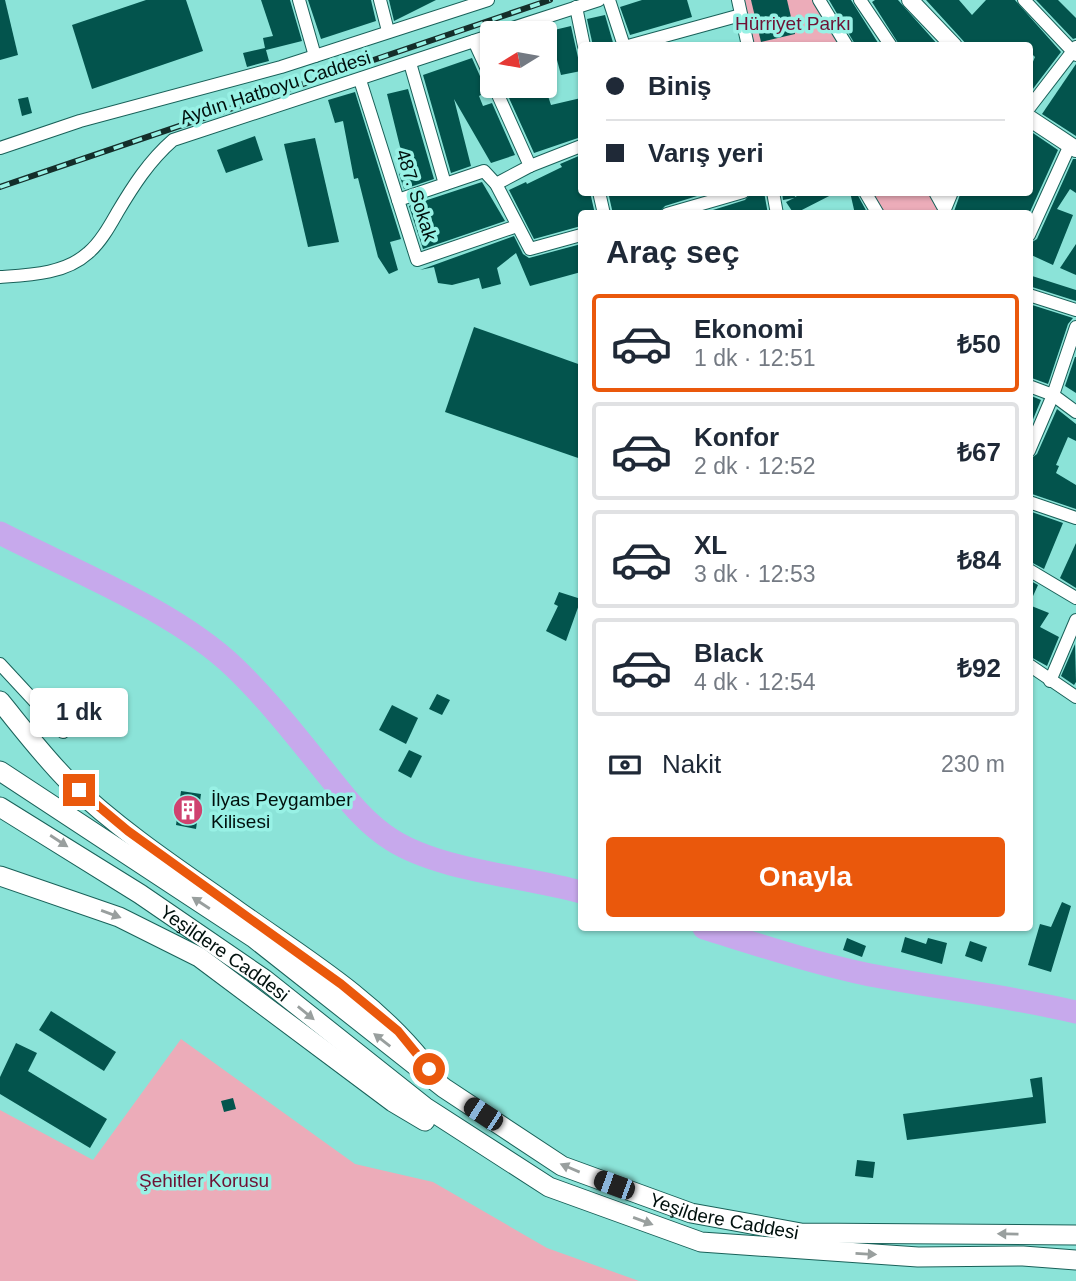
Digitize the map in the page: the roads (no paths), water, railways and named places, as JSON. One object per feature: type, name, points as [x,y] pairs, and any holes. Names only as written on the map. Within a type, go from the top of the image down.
[{"type":"highway","points":[[0,701],[45,755],[83,794],[128,831],[341,984],[398,1031],[444,1088]]},
{"type":"highway","name":"Yeşildere Caddesi","points":[[0,771],[254,938],[444,1088],[562,1166],[691,1213],[801,1233],[1076,1235]]},
{"type":"highway","name":"Yeşildere Caddesi","points":[[0,807],[140,894],[264,979],[425,1107],[549,1187],[701,1242],[918,1257],[1023,1256],[1076,1260]]},
{"type":"highway","points":[[0,876],[119,917],[199,957],[393,1102],[549,1187]]},
{"type":"main road","points":[[911,0],[950,42]]},
{"type":"main road","points":[[1033,121],[1073,147]]},
{"type":"street","points":[[299,0],[314,56]]},
{"type":"street","points":[[380,0],[388,31]]},
{"type":"street","name":"Aydın Hatboyu Caddesi","points":[[0,148],[80,121],[314,56],[488,0]]},
{"type":"street","points":[[533,21],[599,0]]},
{"type":"street","points":[[609,0],[625,42]]},
{"type":"street","points":[[738,0],[747,42]]},
{"type":"street","points":[[819,0],[845,42]]},
{"type":"street","points":[[860,0],[888,42]]},
{"type":"street","points":[[1024,0],[1074,51],[1033,103]]},
{"type":"street","points":[[576,7],[583,42]]},
{"type":"street","points":[[641,42],[741,15]]},
{"type":"street","name":"Aydın Hatboyu Caddesi","points":[[0,277],[48,272],[71,264],[89,253],[143,172],[173,140],[480,39]]},
{"type":"street","points":[[474,41],[480,54]]},
{"type":"street","points":[[410,63],[445,184]]},
{"type":"street","name":"487. Sokak","points":[[360,80],[417,260],[517,226]]},
{"type":"street","points":[[499,98],[530,166]]},
{"type":"street","points":[[496,184],[530,166],[578,147]]},
{"type":"street","points":[[1033,227],[1073,147]]},
{"type":"street","points":[[398,200],[484,172],[496,184],[530,249],[578,236]]},
{"type":"street","points":[[681,210],[729,196]]},
{"type":"street","points":[[1033,296],[1076,310]]},
{"type":"street","points":[[1033,442],[1053,395],[1076,327]]},
{"type":"street","points":[[1033,388],[1053,395],[1076,412]]},
{"type":"street","points":[[1033,503],[1076,518]]},
{"type":"street","points":[[1033,572],[1076,598]]},
{"type":"street","points":[[1050,681],[1076,620]]},
{"type":"street","points":[[0,664],[63,732]]},
{"type":"street","points":[[1033,668],[1076,697]]},
{"type":"waterway","points":[[0,533],[123,593],[211,647],[269,704],[354,807],[392,840],[434,859],[458,866],[578,891]]},
{"type":"waterway","points":[[714,931],[849,970],[1076,1012]]},
{"type":"railway","points":[[0,187],[550,0]]},
{"type":"place","name":"İlyas Peygamber Kilisesi","points":[[188,810]]},
{"type":"park label","name":"Hürriyet Parkı","points":[[793,23]]},
{"type":"park label","name":"Şehitler Korusu","points":[[204,1180]]}]
